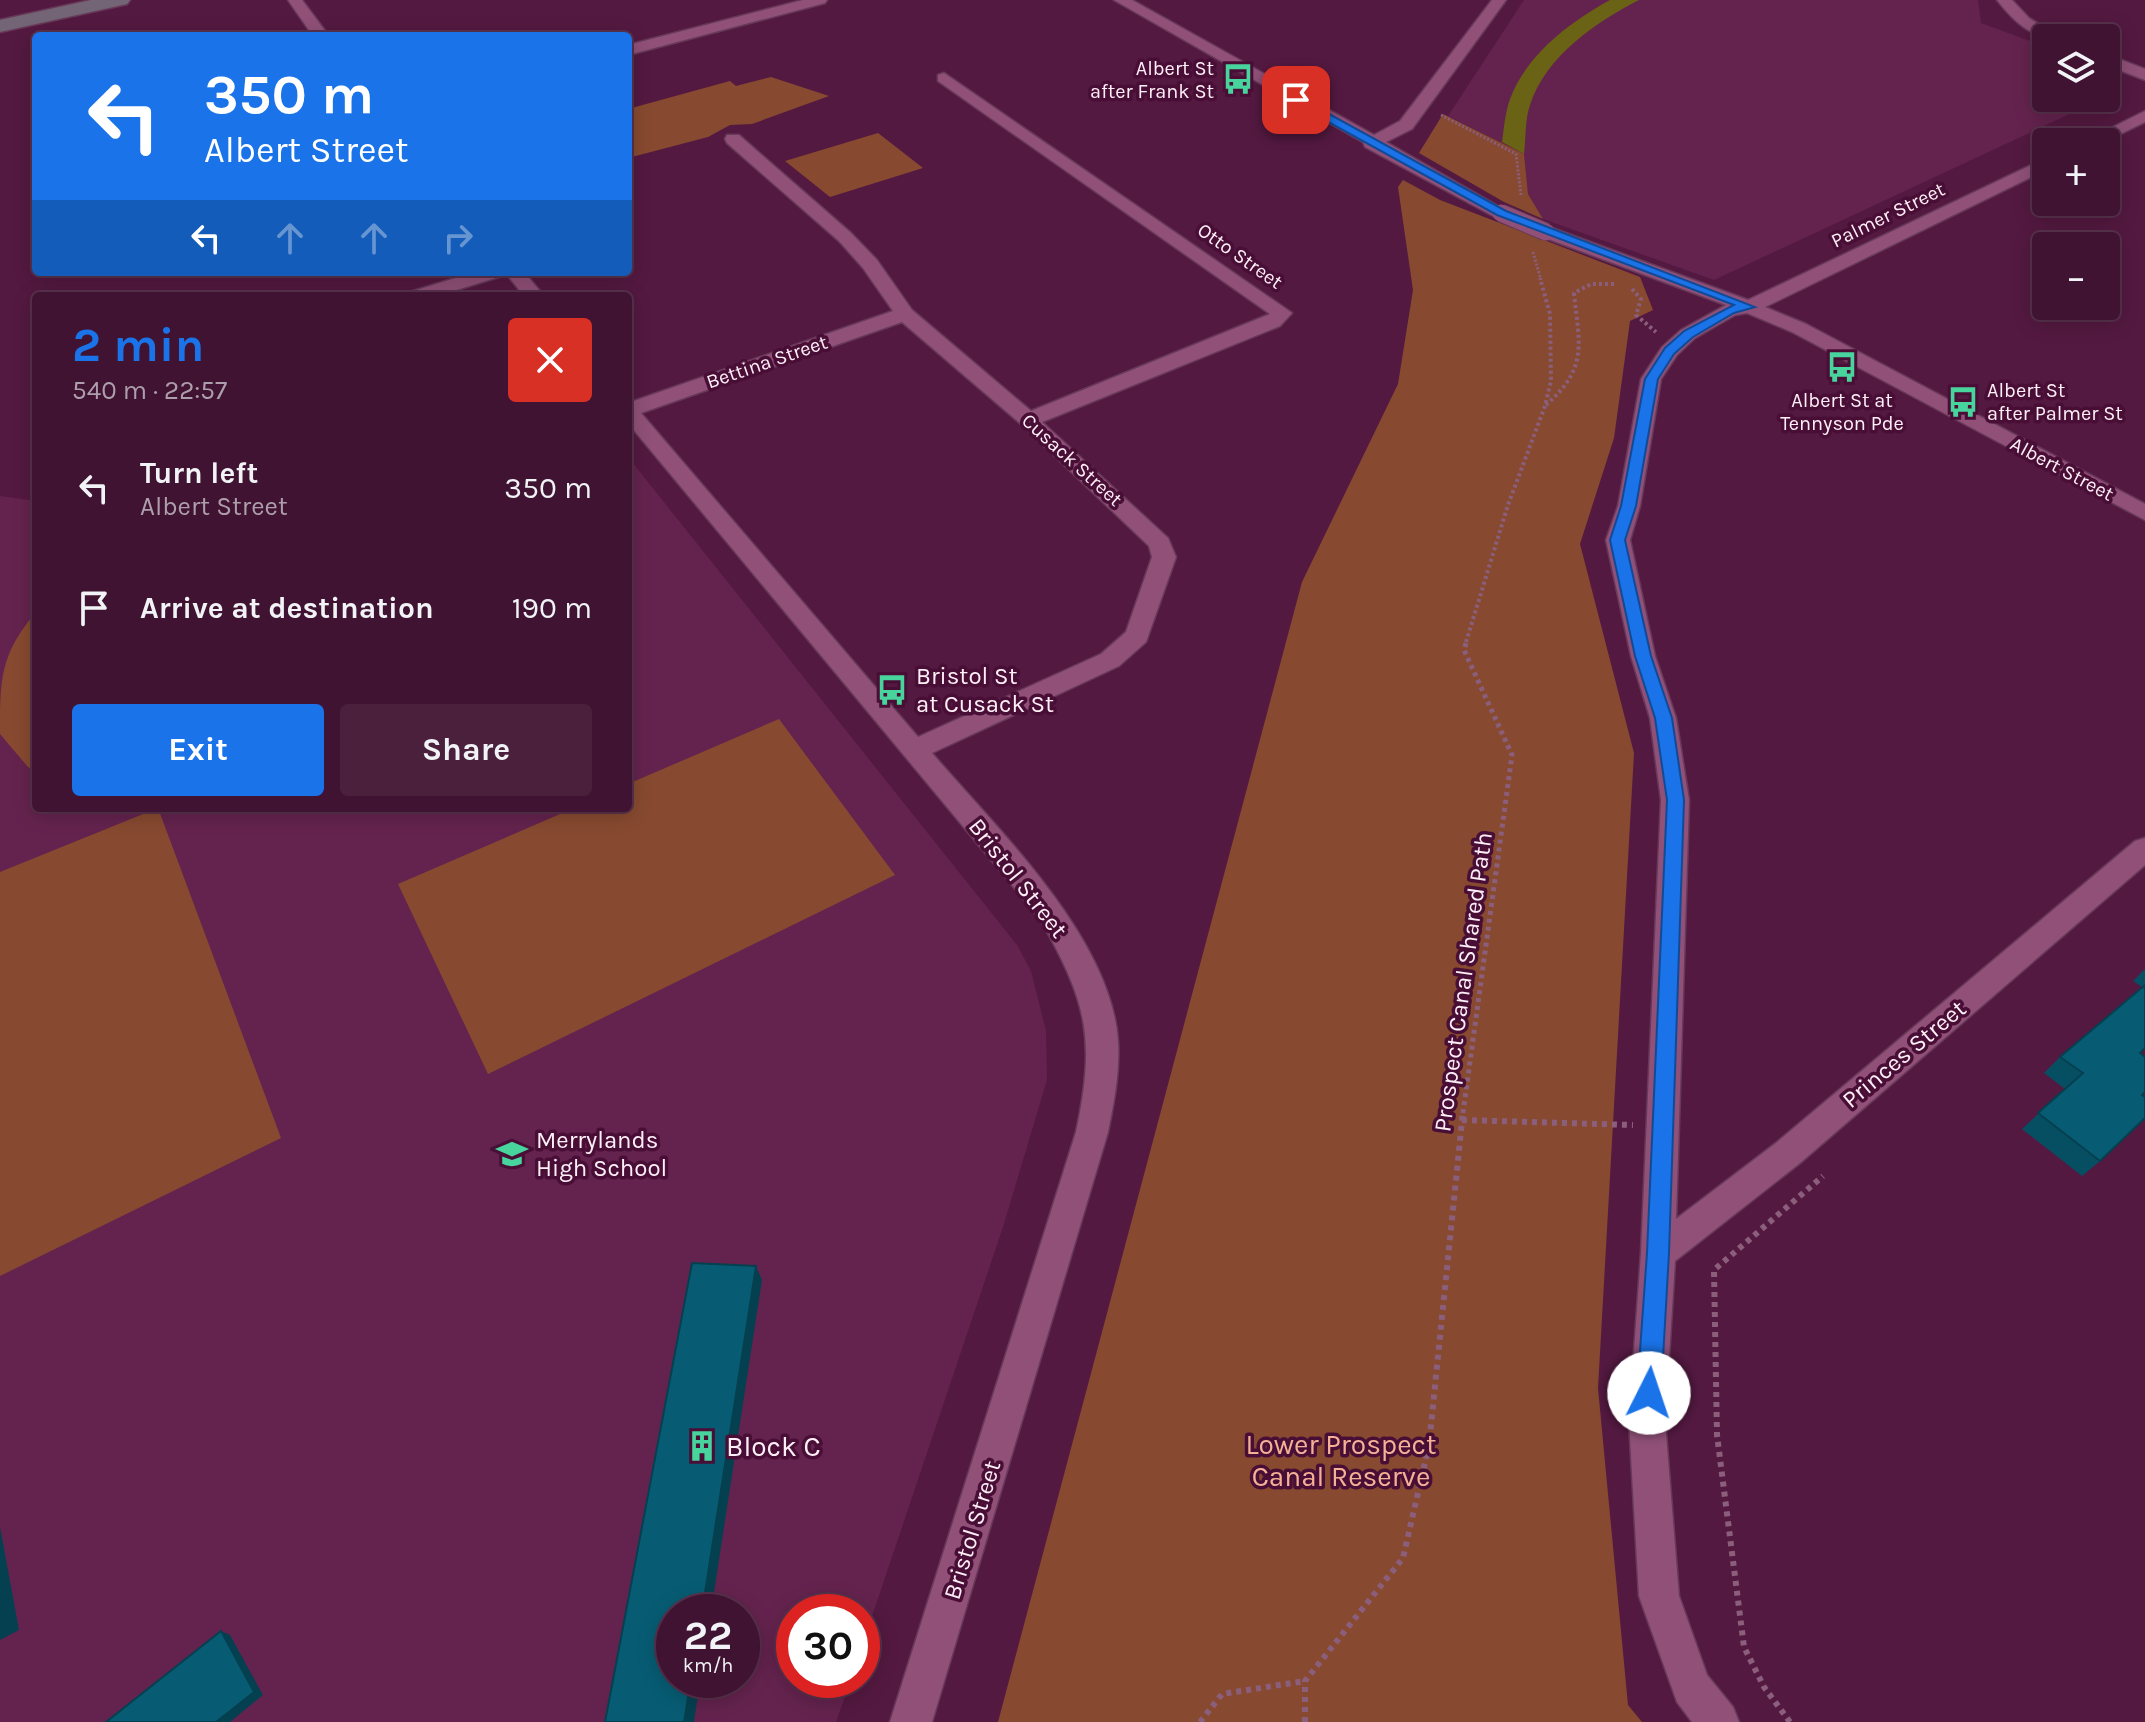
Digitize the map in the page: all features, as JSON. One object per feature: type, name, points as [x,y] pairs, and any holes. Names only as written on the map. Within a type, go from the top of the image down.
[{"type":"main road","points":[[0,26],[120,0]]},
{"type":"street","points":[[632,49],[820,0]]},
{"type":"street","name":"Albert Street","points":[[1121,0],[1371,143],[1501,213],[1799,328],[2145,513]]},
{"type":"street","points":[[1371,143],[1406,125],[1499,0]]},
{"type":"street","points":[[2004,0],[2032,26]]},
{"type":"street","points":[[294,1],[318,32]]},
{"type":"street","points":[[2120,65],[2145,75]]},
{"type":"street","name":"Otto Street","points":[[944,78],[1282,313],[1273,322],[1028,420]]},
{"type":"street","points":[[2120,128],[2145,116]]},
{"type":"street","name":"Cusack Street","points":[[733,139],[845,237],[870,264],[905,314],[1028,420],[1160,543],[1164,557],[1137,636],[1110,660],[916,749]]},
{"type":"street","name":"Palmer Street","points":[[1680,341],[1730,310],[1749,307],[2032,170]]},
{"type":"street","points":[[430,292],[482,276]]},
{"type":"street","points":[[517,276],[531,292]]},
{"type":"street","name":"Bettina Street","points":[[632,409],[905,314]]},
{"type":"street","points":[[1680,341],[1651,379],[1629,506],[1618,540],[1643,656],[1663,718],[1675,800],[1658,1253],[1647,1421],[1659,1596],[1691,1688],[1718,1722]]},
{"type":"street","name":"Bristol Street","points":[[632,415],[1050,911],[1087,973],[1101,1015],[1104,1050],[1102,1090],[1092,1132],[911,1722]]},
{"type":"street","name":"Princes Street","points":[[1658,1253],[1788,1153],[2145,849]]},
{"type":"path","points":[[1441,115],[1516,154],[1521,195]]},
{"type":"path","name":"Prospect Canal Shared Path","points":[[1305,1681],[1403,1558],[1429,1445],[1462,1120],[1512,755],[1464,650],[1508,505],[1545,406],[1551,381],[1550,314],[1532,250]]},
{"type":"path","points":[[1545,406],[1568,388],[1577,370],[1581,345],[1574,293],[1581,287],[1607,282],[1636,290],[1641,299],[1636,315],[1651,330],[1680,341]]},
{"type":"path","points":[[1462,1120],[1663,1126]]},
{"type":"path","points":[[1790,1722],[1764,1687],[1744,1647],[1717,1435],[1714,1270],[1823,1176]]},
{"type":"path","points":[[1200,1722],[1222,1694],[1305,1681],[1305,1722]]},
{"type":"shaded area","points":[[1524,0],[1978,0],[1981,23],[2032,42],[2032,112],[2074,112],[2040,128],[2032,128],[2032,132],[1714,280],[1543,219],[1528,194],[1524,154],[1448,116]]},
{"type":"shaded area","points":[[1610,0],[1639,0],[1574,42],[1548,71],[1528,110],[1524,154],[1502,142],[1510,99],[1527,68],[1565,29]]},
{"type":"shaded area","name":"Merrylands High School","points":[[632,462],[1017,945],[1031,971],[1046,1031],[1047,1080],[1003,1227],[879,1594],[776,1594],[776,1698],[845,1698],[836,1722],[0,1722],[0,496],[32,500],[32,812],[632,812]]},
{"type":"green space","points":[[771,77],[829,96],[752,124],[730,125],[708,137],[632,157],[632,108],[730,81],[736,86]]},
{"type":"green space","points":[[1443,114],[1524,154],[1528,194],[1543,219],[1504,202],[1419,153]]},
{"type":"green space","points":[[878,133],[923,168],[830,197],[785,161]]},
{"type":"green space","name":"Lower Prospect Canal Reserve","points":[[1403,180],[1440,200],[1640,277],[1653,310],[1630,321],[1614,438],[1580,544],[1634,753],[1598,1388],[1628,1705],[1642,1722],[998,1722],[1302,582],[1398,384],[1413,290],[1398,187]]},
{"type":"green space","points":[[32,617],[32,769],[0,734],[4,668]]},
{"type":"green space","points":[[779,719],[895,875],[488,1074],[398,884],[565,812],[632,812],[632,782]]},
{"type":"green space","points":[[148,812],[159,812],[281,1138],[0,1276],[0,872]]},
{"type":"building","points":[[2145,985],[2145,1048],[2140,1053],[2145,1057],[2145,1092],[2142,1095],[2145,1097],[2145,1118],[2100,1161],[2038,1113],[2083,1073],[2060,1057]]},
{"type":"building","name":"Block C","points":[[692,1263],[756,1266],[705,1594],[656,1594],[656,1698],[688,1698],[684,1722],[605,1722]]},
{"type":"building","points":[[221,1631],[254,1692],[216,1722],[106,1722]]},
{"type":"place","name":"Albert St after Frank St","points":[[1238,79]]},
{"type":"place","name":"Albert St at Tennyson Pde","points":[[1842,367]]},
{"type":"place","name":"Albert St after Palmer St","points":[[1963,402]]},
{"type":"place","name":"Bristol St at Cusack St","points":[[892,690]]},
{"type":"place","name":"Merrylands High School","points":[[512,1154]]},
{"type":"place","name":"Block C","points":[[702,1446]]},
{"type":"route","points":[[1296,100],[1501,213],[1749,307],[1730,310],[1688,334],[1669,351],[1651,379],[1629,506],[1618,540],[1643,656],[1663,718],[1675,800],[1658,1253],[1649,1393]]}]
